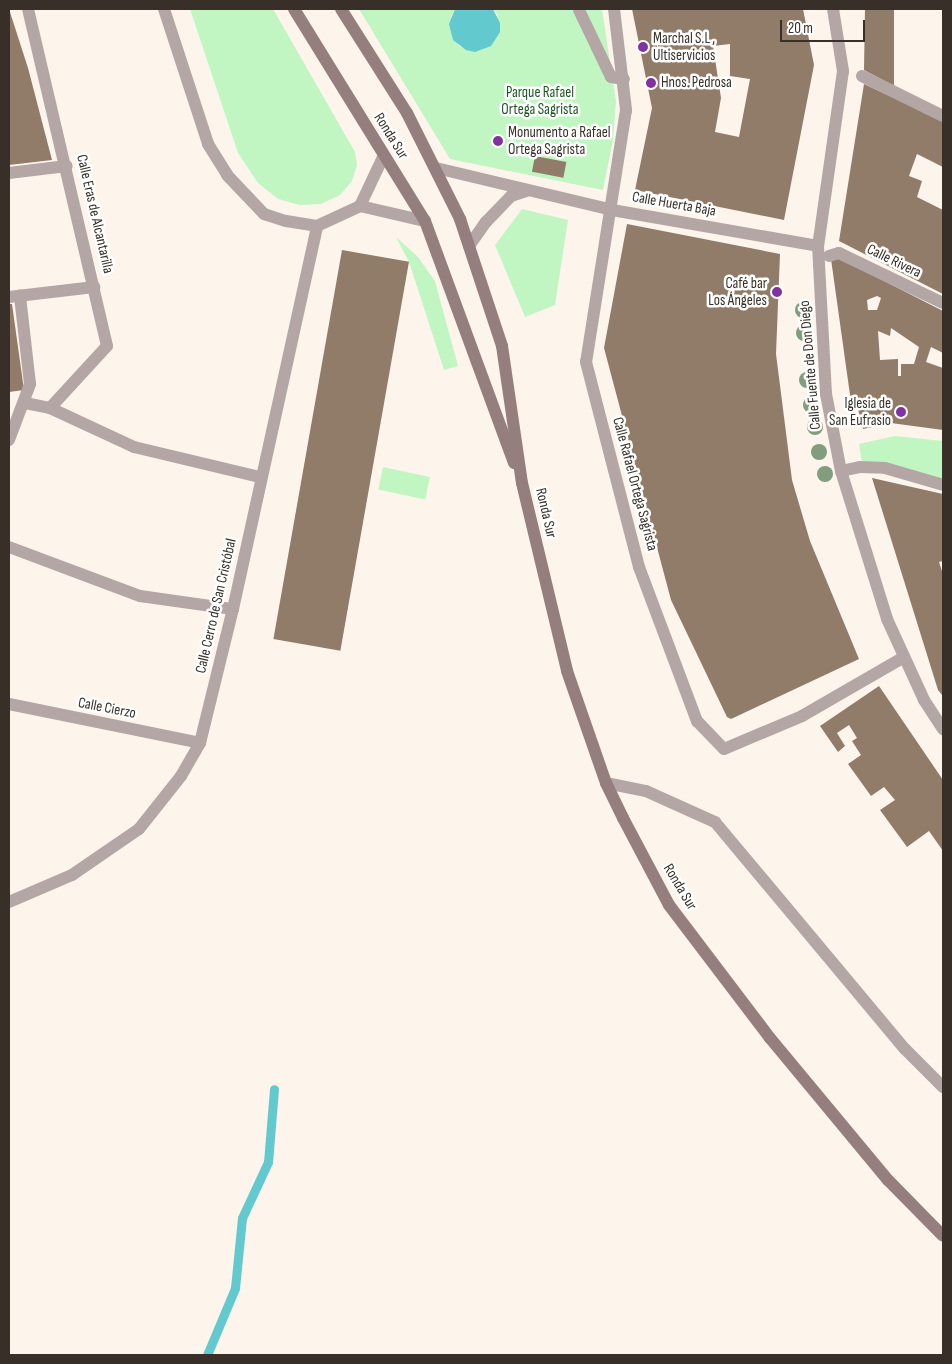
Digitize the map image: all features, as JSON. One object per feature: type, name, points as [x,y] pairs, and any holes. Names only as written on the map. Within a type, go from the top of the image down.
[{"type":"main road","name":"Ronda Sur","points":[[294,9],[424,221],[522,483]]},
{"type":"main road","name":"Ronda Sur","points":[[341,9],[407,113],[436,168],[470,246],[502,346],[522,483],[567,671],[606,783],[669,905],[770,1038],[888,1180],[943,1236]]},
{"type":"street","name":"Calle Eras de Alcantarilla","points":[[28,9],[67,166],[107,346],[50,408]]},
{"type":"street","points":[[164,9],[208,144],[227,175],[264,214],[286,221],[317,226],[360,206],[424,221]]},
{"type":"street","name":"Calle Rafael Ortega Sagrista","points":[[614,9],[624,79],[626,110],[612,210],[586,362],[639,567],[698,721],[724,749],[802,716],[904,657]]},
{"type":"street","name":"Calle Fuente de Don Diego","points":[[834,9],[843,71],[818,246],[826,394],[841,471],[870,568],[904,657],[924,700],[943,729]]},
{"type":"street","points":[[579,10],[611,76],[624,79]]},
{"type":"street","points":[[862,76],[943,116]]},
{"type":"street","points":[[360,206],[384,155]]},
{"type":"street","points":[[9,173],[67,166]]},
{"type":"street","name":"Calle Huerta Baja","points":[[436,168],[612,210],[818,246]]},
{"type":"street","points":[[470,246],[486,222],[511,196],[526,191]]},
{"type":"street","name":"Calle Cerro de San Cristóbal","points":[[9,902],[72,875],[139,829],[181,776],[200,743],[233,609],[260,477],[317,226]]},
{"type":"street","name":"Calle Rivera","points":[[829,256],[839,253],[943,303]]},
{"type":"street","points":[[9,440],[25,403],[30,384],[14,297],[94,287]]},
{"type":"street","points":[[25,403],[50,408],[134,447],[260,477]]},
{"type":"street","points":[[841,471],[860,466],[885,468],[943,485]]},
{"type":"street","points":[[9,547],[140,596],[233,609]]},
{"type":"street","name":"Calle Cierzo","points":[[9,704],[200,743]]},
{"type":"street","points":[[606,783],[646,791],[716,822],[905,1049],[943,1087]]},
{"type":"green space","points":[[190,9],[273,9],[355,152],[357,165],[352,181],[340,195],[321,204],[300,205],[278,199],[258,183],[238,153]]},
{"type":"green space","name":"Parque Rafael Ortega Sagrista","points":[[359,9],[455,9],[451,16],[459,46],[475,52],[498,15],[493,9],[602,9],[616,101],[613,140],[603,190],[450,159]]},
{"type":"green space","points":[[522,209],[568,220],[555,305],[525,317],[495,245]]},
{"type":"green space","points":[[396,237],[418,257],[435,281],[458,366],[444,370],[409,262]]},
{"type":"green space","points":[[895,436],[943,441],[943,480],[862,464],[859,444]]},
{"type":"green space","points":[[383,467],[430,477],[425,499],[378,489]]},
{"type":"water","points":[[455,9],[493,9],[500,23],[500,32],[491,46],[475,52],[466,50],[453,40],[449,24]]},
{"type":"building","points":[[9,9],[28,68],[52,160],[9,165]]},
{"type":"building","points":[[632,9],[803,9],[814,65],[784,220],[635,190],[652,108]],"holes":[[[730,44],[730,76],[750,79],[739,137],[715,132],[721,98],[713,46]]]},
{"type":"building","points":[[865,9],[894,9],[894,86],[864,70]]},
{"type":"building","points":[[864,84],[943,121],[943,167],[917,154],[909,176],[922,181],[917,197],[943,210],[943,294],[839,241]]},
{"type":"building","points":[[535,156],[566,162],[563,178],[532,172]]},
{"type":"building","points":[[627,224],[780,254],[776,354],[792,480],[810,541],[859,659],[731,719],[727,717],[671,600],[604,348]]},
{"type":"building","points":[[342,250],[409,262],[340,651],[273,639]]},
{"type":"building","points":[[831,259],[841,259],[943,311],[943,353],[931,347],[926,362],[943,368],[943,430],[891,423],[863,429],[856,401],[851,402]],"holes":[[[877,296],[881,298],[877,310],[868,310],[867,300]],[[891,328],[919,347],[914,364],[901,364],[901,376],[898,376],[898,359],[880,360],[878,331],[890,336]]]},
{"type":"building","points":[[9,304],[12,304],[24,390],[9,392]]},
{"type":"building","points":[[872,478],[943,494],[943,561],[939,562],[943,574],[943,696],[938,690]]},
{"type":"building","points":[[879,686],[943,780],[943,851],[929,831],[907,847],[880,810],[895,800],[884,787],[871,796],[848,764],[861,755],[852,741],[857,738],[849,725],[837,733],[845,746],[838,752],[820,726]]},
{"type":"waterway","points":[[207,1355],[235,1288],[242,1218],[268,1162],[274,1089]]},
{"type":"place","name":"Marchal S.L , Ultiservicios","points":[[643,47]]},
{"type":"place","name":"Hnos. Pedrosa","points":[[651,83]]},
{"type":"place","name":"Monumento a Rafael Ortega Sagrista","points":[[498,141]]},
{"type":"place","name":"Café bar Los Ángeles","points":[[777,292]]},
{"type":"place","name":"Iglesia de San Eufrasio","points":[[901,412]]}]
